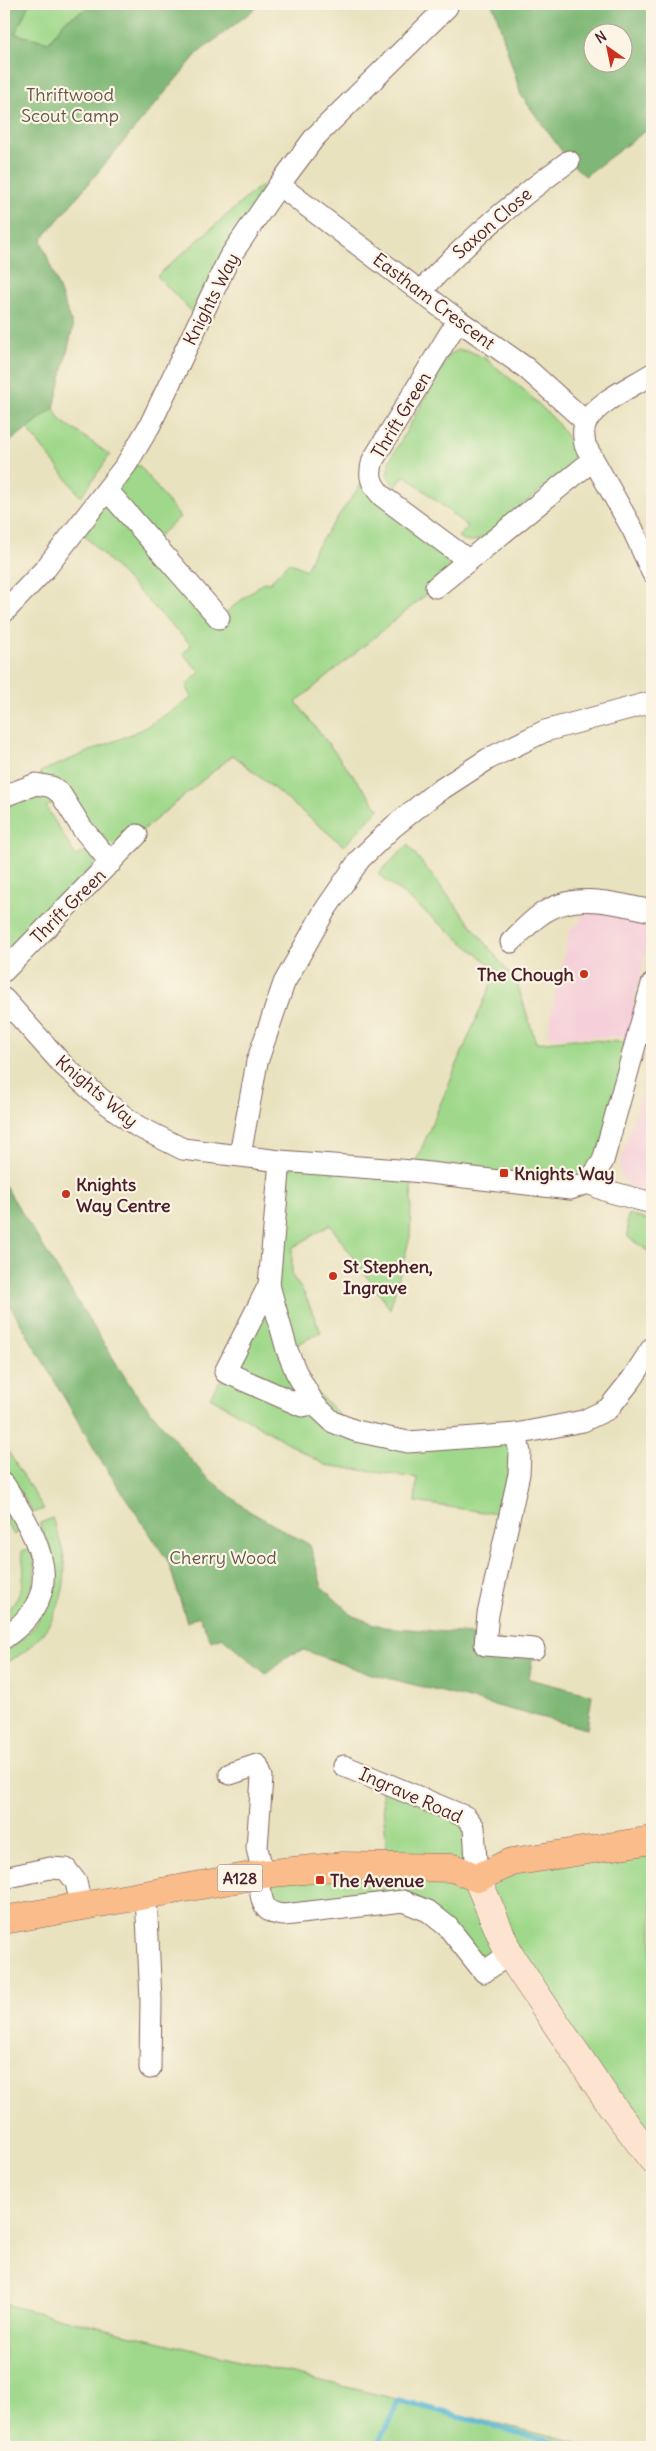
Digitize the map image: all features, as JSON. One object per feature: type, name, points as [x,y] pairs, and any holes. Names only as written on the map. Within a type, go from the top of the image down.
[{"type":"main road","points":[[477,1878],[512,1862],[652,1840]]},
{"type":"main road","name":"A128","points":[[4,1920],[261,1874],[343,1866],[453,1868],[477,1878]]},
{"type":"street","name":"Knights Way","points":[[4,612],[46,568],[126,465],[150,425],[230,258],[278,185],[315,137],[447,7]]},
{"type":"street","name":"Saxon Close","points":[[421,291],[453,256],[525,193],[569,161]]},
{"type":"street","name":"Eastham Crescent","points":[[278,185],[458,320],[526,368],[586,422]]},
{"type":"street","name":"Thrift Green","points":[[458,320],[373,460],[369,472],[372,483],[382,496],[468,560]]},
{"type":"street","points":[[652,374],[598,408],[586,422],[583,431],[585,445],[632,530],[652,572]]},
{"type":"street","points":[[436,586],[593,460]]},
{"type":"street","points":[[106,490],[219,618]]},
{"type":"street","points":[[240,1155],[257,1062],[284,983],[325,910],[360,859],[393,826],[434,794],[488,759],[545,731],[652,702]]},
{"type":"street","name":"Thrift Green","points":[[4,796],[36,784],[52,787],[60,793],[82,828],[111,863]]},
{"type":"street","name":"Thrift Green","points":[[4,970],[137,835]]},
{"type":"street","points":[[510,942],[540,915],[563,903],[586,899],[652,911]]},
{"type":"street","points":[[652,984],[649,1006],[603,1160],[588,1183],[607,1191],[652,1203]]},
{"type":"street","name":"Knights Way","points":[[4,999],[64,1066],[136,1126],[183,1149],[280,1161],[412,1171],[570,1189],[588,1183]]},
{"type":"street","points":[[280,1161],[269,1285],[287,1350],[296,1372],[314,1404],[333,1422],[356,1431],[408,1442],[516,1434],[583,1421],[608,1409],[632,1379],[652,1348]]},
{"type":"street","points":[[269,1285],[225,1372],[302,1406],[314,1404]]},
{"type":"street","points":[[516,1434],[520,1453],[519,1474],[488,1614],[485,1645],[534,1648]]},
{"type":"street","points":[[4,1484],[36,1538],[44,1565],[40,1594],[33,1609],[13,1632],[4,1638]]},
{"type":"street","points":[[230,1774],[257,1765],[262,1777],[257,1848],[263,1907],[271,1914],[284,1915],[403,1901],[428,1911],[448,1927],[484,1972],[509,1954]]},
{"type":"street","name":"Ingrave Road","points":[[344,1766],[466,1818],[474,1827],[477,1878]]},
{"type":"street","points":[[4,1878],[50,1868],[66,1869],[76,1882],[81,1905]]},
{"type":"street","points":[[477,1878],[509,1954],[609,2102],[652,2159]]},
{"type":"street","points":[[146,1896],[151,2000],[150,2068]]},
{"type":"shaded area","points":[[587,907],[647,915],[652,927],[633,1004],[652,1014],[652,1041],[622,1037],[548,1037],[555,991],[570,931],[581,920]]},
{"type":"shaded area","points":[[652,1057],[652,1191],[650,1192],[630,1187],[620,1174],[621,1159]]},
{"type":"green space","name":"Thriftwood Scout Camp","points":[[4,4],[29,4],[15,34],[49,42],[65,21],[95,4],[261,4],[198,53],[41,240],[73,327],[54,408],[4,446]]},
{"type":"green space","points":[[29,4],[95,4],[65,21],[49,42],[15,34]]},
{"type":"green space","points":[[491,4],[652,4],[652,126],[585,176],[569,161],[521,95],[495,10]]},
{"type":"green space","points":[[260,186],[272,195],[200,320],[157,276]]},
{"type":"green space","points":[[458,350],[469,351],[485,358],[524,390],[555,420],[579,453],[577,460],[485,536],[472,541],[465,541],[458,537],[468,527],[405,475],[395,488],[387,475],[389,462],[449,355]]},
{"type":"green space","points":[[54,408],[59,419],[110,455],[81,497],[27,428]]},
{"type":"green space","points":[[126,465],[140,466],[180,517],[152,542],[219,618],[264,582],[269,583],[289,562],[306,570],[315,549],[369,473],[468,560],[296,702],[379,809],[344,846],[233,755],[137,835],[120,845],[103,844],[42,779],[40,772],[141,730],[192,698],[186,685],[200,672],[183,654],[191,645],[78,529]]},
{"type":"green space","points":[[32,791],[58,800],[46,807],[76,856],[89,849],[96,862],[10,953],[4,954],[4,802]]},
{"type":"green space","points":[[408,845],[517,983],[536,1043],[574,1039],[637,1043],[588,1183],[412,1171],[497,970],[378,874]]},
{"type":"green space","points":[[280,1161],[412,1171],[410,1237],[390,1309],[330,1225],[292,1248],[292,1276],[304,1293],[321,1332],[287,1350],[296,1372],[356,1431],[516,1434],[511,1516],[415,1502],[417,1478],[325,1465],[210,1397],[225,1372],[269,1285]]},
{"type":"green space","name":"Cherry Wood","points":[[4,1184],[133,1390],[203,1474],[249,1511],[310,1545],[322,1587],[353,1616],[383,1627],[485,1635],[534,1649],[529,1679],[592,1695],[587,1729],[364,1672],[304,1650],[291,1654],[266,1674],[222,1637],[211,1641],[199,1616],[187,1622],[168,1561],[102,1462],[4,1295]]},
{"type":"green space","points":[[629,1214],[652,1222],[652,1254],[628,1237],[627,1219]]},
{"type":"green space","points":[[4,1445],[44,1509],[33,1513],[4,1465]]},
{"type":"green space","points":[[4,1499],[23,1530],[14,1535],[4,1519]]},
{"type":"green space","points":[[52,1518],[64,1559],[63,1591],[51,1621],[42,1635],[18,1656],[4,1663],[4,1651],[20,1640],[33,1627],[43,1612],[49,1595],[52,1578],[52,1559],[47,1541],[39,1524]]},
{"type":"green space","points":[[32,1548],[34,1574],[30,1593],[20,1610],[4,1629],[4,1614],[16,1600],[22,1585],[24,1569],[21,1551]]},
{"type":"green space","points":[[381,1780],[466,1817],[477,1877],[652,1840],[652,2158],[509,1954],[484,1972],[428,1911],[271,1914],[263,1874],[388,1867]]},
{"type":"green space","points":[[4,2304],[594,2447],[4,2447]]},
{"type":"waterway","points":[[377,2447],[399,2400],[570,2447]]},
{"type":"place","name":"The Chough","points":[[584,974]]},
{"type":"place","name":"Knights Way","points":[[504,1173]]},
{"type":"place","name":"Knights Way Centre","points":[[66,1194]]},
{"type":"place","name":"St Stephen, Ingrave","points":[[333,1276]]},
{"type":"place","name":"The Avenue","points":[[320,1880]]}]
